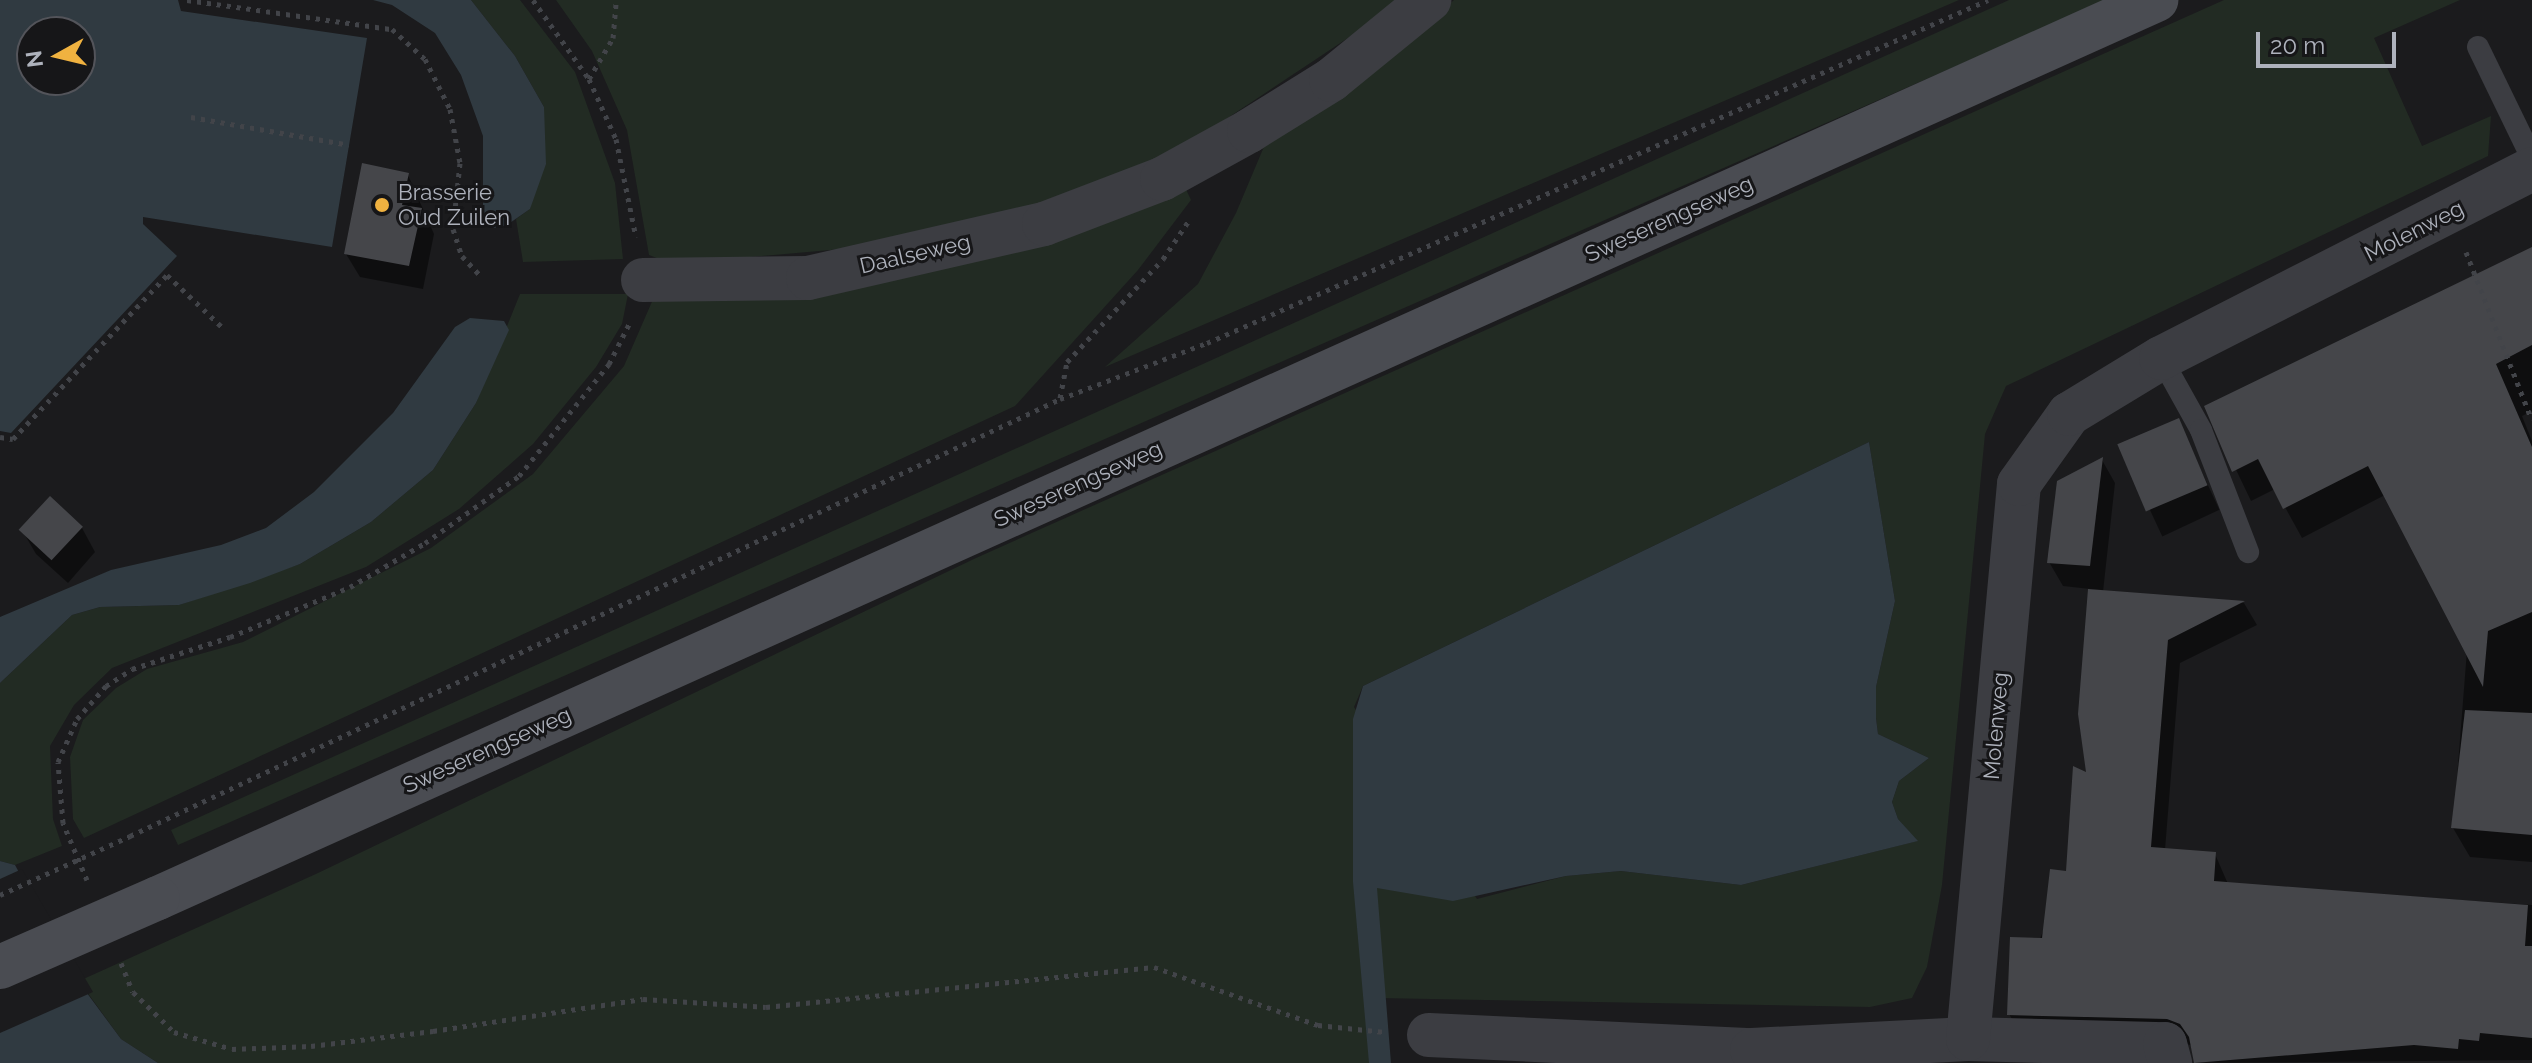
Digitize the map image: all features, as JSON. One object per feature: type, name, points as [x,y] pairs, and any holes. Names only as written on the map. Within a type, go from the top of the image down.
[{"type":"main road","name":"Sweserengseweg","points":[[0,967],[2156,0]]},
{"type":"street","name":"Daalseweg","points":[[643,280],[808,278],[1044,224],[1162,179],[1249,131],[1331,80],[1429,0]]},
{"type":"street","name":"Molenweg","points":[[1968,1039],[2019,484],[2069,414],[2161,358],[2451,214],[2532,169]]},
{"type":"street","points":[[1429,1035],[1752,1050],[1968,1039],[2165,1044],[2170,1063]]},
{"type":"lane","points":[[2478,47],[2532,158]]},
{"type":"lane","points":[[2161,358],[2201,430],[2248,552]]},
{"type":"path","points":[[187,0],[392,29],[425,59],[450,109],[457,149],[453,229],[462,256],[479,274]]},
{"type":"path","points":[[92,894],[58,795],[58,762],[65,741],[90,703],[132,669],[230,637],[350,587],[425,543],[519,476],[609,364],[642,299],[643,280],[616,139],[589,79],[533,0]]},
{"type":"path","points":[[589,79],[613,38],[616,0]]},
{"type":"path","points":[[0,895],[1060,399],[1207,343],[1988,0]]},
{"type":"path","points":[[191,117],[349,145]]},
{"type":"path","points":[[1060,399],[1067,362],[1163,259],[1198,208]]},
{"type":"path","points":[[2451,214],[2531,417]]},
{"type":"path","points":[[0,437],[13,439],[167,275],[223,328]]},
{"type":"path","points":[[115,950],[133,992],[174,1032],[232,1049],[418,1033],[643,999],[766,1007],[1154,967],[1318,1025],[1346,1030]]},
{"type":"shaded area","points":[[0,0],[178,0],[181,11],[367,38],[332,247],[143,217],[143,224],[177,256],[11,433],[0,431]]},
{"type":"shaded area","points":[[373,0],[471,0],[515,56],[544,107],[546,164],[530,209],[507,225],[494,228],[483,213],[483,136],[461,75],[435,33],[392,5]]},
{"type":"shaded area","points":[[471,0],[520,0],[575,72],[615,183],[623,259],[523,262],[516,219],[530,209],[544,107],[515,56]]},
{"type":"shaded area","points":[[556,0],[1405,0],[1163,161],[1054,205],[853,248],[672,264],[649,255],[627,130],[592,51]]},
{"type":"shaded area","points":[[1454,0],[1959,0],[1105,367],[1198,284],[1236,213],[1271,130],[1369,75]]},
{"type":"shaded area","points":[[2009,0],[2107,0],[178,845],[171,830]]},
{"type":"shaded area","points":[[2224,0],[2460,0],[2374,38],[2422,146],[2491,116],[2488,156],[2006,386],[1985,434],[1942,885],[1927,967],[1912,998],[1870,1007],[1378,998],[1383,1063],[158,1063],[121,1039],[79,981],[318,873],[976,558]],"holes":[[[1869,442],[1895,601],[1876,687],[1876,718],[1878,734],[1929,758],[1899,781],[1892,802],[1898,819],[1917,841],[1741,885],[1621,871],[1566,876],[1477,899],[1354,707],[1363,686]]]},
{"type":"shaded area","points":[[1184,185],[1191,200],[1138,270],[1015,406],[84,838],[73,819],[70,757],[83,720],[116,688],[147,669],[243,642],[431,548],[533,474],[624,366],[654,297]]},
{"type":"shaded area","points":[[520,294],[628,294],[622,324],[596,367],[533,444],[459,509],[366,567],[112,668],[74,705],[50,746],[53,819],[62,846],[15,865],[0,861],[0,683],[72,615],[100,607],[179,605],[300,564],[371,522],[433,470],[476,403]]},
{"type":"shaded area","points":[[470,318],[504,321],[509,330],[476,403],[433,470],[371,522],[300,564],[250,583],[179,605],[100,607],[72,615],[0,683],[0,617],[111,570],[221,545],[266,528],[314,492],[393,413],[455,327]]},
{"type":"shaded area","points":[[1869,442],[1895,601],[1876,687],[1876,718],[1878,734],[1929,758],[1899,781],[1892,802],[1898,819],[1918,841],[1741,885],[1621,871],[1566,876],[1453,901],[1377,888],[1391,1063],[1369,1063],[1353,882],[1353,719],[1363,686]]},
{"type":"shaded area","points":[[0,861],[15,865],[78,981],[121,1039],[158,1063],[0,1063]]},
{"type":"pier","points":[[22,869],[93,992],[0,1033],[0,879]]},
{"type":"building","points":[[362,163],[409,173],[402,205],[422,208],[409,266],[344,254]]},
{"type":"building","points":[[2532,247],[2532,345],[2496,364],[2532,447],[2532,612],[2488,631],[2483,687],[2368,466],[2283,509],[2258,459],[2232,472],[2204,406]]},
{"type":"building","points":[[2179,418],[2208,485],[2146,511],[2117,444]]},
{"type":"building","points":[[2103,457],[2090,566],[2047,563],[2057,481]]},
{"type":"building","points":[[50,496],[83,527],[52,560],[19,530]]},
{"type":"building","points":[[2088,589],[2245,601],[2168,640],[2151,847],[2216,852],[2214,881],[2528,905],[2525,946],[2532,946],[2532,1038],[2480,1033],[2479,1041],[2459,1039],[2458,1049],[2414,1045],[2194,1063],[2189,1037],[2180,1024],[2167,1019],[2007,1015],[2010,937],[2042,938],[2050,869],[2066,871],[2073,766],[2086,772],[2078,714]]},
{"type":"building","points":[[2465,710],[2532,713],[2532,835],[2451,828]]},
{"type":"place","name":"Brasserie Oud Zuilen","points":[[382,205]]}]
